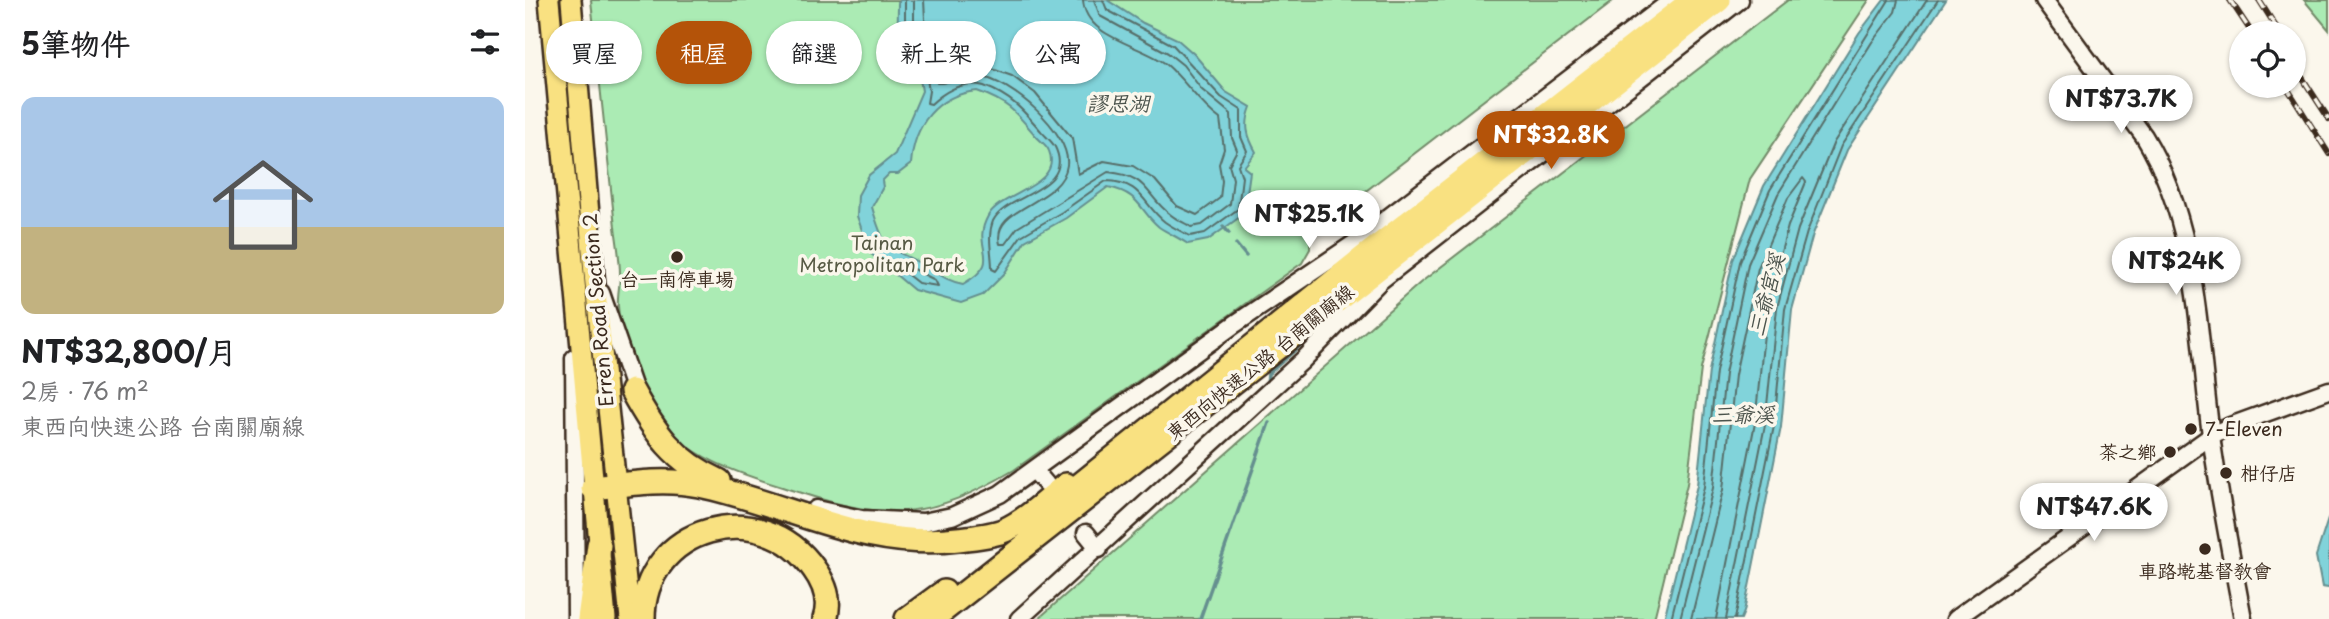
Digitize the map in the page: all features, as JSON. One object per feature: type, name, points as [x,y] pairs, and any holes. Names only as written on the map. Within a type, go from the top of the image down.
[{"type":"highway","name":"東西向快速公路 台南關廟線","points":[[932,619],[1313,321],[1367,263],[1688,12],[1719,0]]},
{"type":"highway","name":"東西向快速公路 台南關廟線","points":[[907,619],[1000,550],[1196,391],[1313,321]]},
{"type":"highway","points":[[632,391],[655,433],[681,458],[698,472],[757,500]]},
{"type":"highway","points":[[604,487],[678,482],[757,500],[842,529],[887,540],[919,543],[976,537],[1005,530],[1196,391]]},
{"type":"highway","points":[[954,619],[1016,573],[1118,488],[1128,467]]},
{"type":"highway","points":[[643,619],[650,582],[670,554],[700,533],[736,525],[772,533],[803,554],[825,588],[829,606],[825,619]]},
{"type":"highway","points":[[589,619],[599,545]]},
{"type":"main road","name":"Erren Road Section 2","points":[[549,0],[604,487],[630,619]]},
{"type":"main road","name":"Erren Road Section 2","points":[[571,0],[594,274],[604,487],[599,545],[606,619]]},
{"type":"street","points":[[1019,619],[1099,548],[1367,263],[1688,12],[1739,0]]},
{"type":"street","points":[[2044,0],[2144,136],[2169,186],[2190,267],[2211,436],[2243,619]]},
{"type":"street","points":[[566,168],[561,179],[573,352],[576,619]]},
{"type":"street","points":[[594,274],[632,391],[676,444],[708,471],[743,488],[831,513],[894,522],[923,522],[942,518],[1000,494],[1287,287],[1367,263]]},
{"type":"street","points":[[1955,619],[2211,436],[2230,426],[2329,390]]},
{"type":"street","points":[[1034,470],[1046,484]]},
{"type":"street","points":[[1086,533],[1099,548]]},
{"type":"green space","name":"Tainan Metropolitan Park","points":[[591,0],[1614,0],[1310,234],[1310,249],[1302,263],[1014,470],[958,498],[909,511],[884,511],[830,502],[740,473],[720,465],[685,444],[669,431],[656,415],[630,363],[619,320],[619,262],[600,84],[642,84],[642,21],[593,21]]},
{"type":"green space","points":[[1788,0],[1869,0],[1750,179],[1701,369],[1687,484],[1654,619],[1038,619],[1420,283]]},
{"type":"green space","points":[[2304,0],[2329,0],[2329,30]]},
{"type":"water","name":"謬思湖","points":[[900,0],[1107,0],[1143,23],[1177,39],[1194,54],[1226,92],[1251,107],[1247,130],[1256,152],[1244,167],[1250,172],[1244,214],[1208,240],[1188,244],[1159,227],[1133,198],[1108,187],[1066,218],[1025,241],[1004,274],[983,295],[961,303],[914,290],[870,253],[857,216],[858,195],[869,175],[895,154],[922,91],[921,84],[996,84],[996,21],[898,21]],"holes":[[[977,91],[1004,103],[1048,149],[1051,163],[1047,173],[1039,181],[1005,201],[988,216],[982,237],[985,253],[983,268],[963,284],[957,283],[894,250],[884,240],[872,207],[883,187],[882,181],[889,174],[898,174],[911,164],[922,125],[939,106],[950,99]]]},
{"type":"water","name":"三爺溪","points":[[1884,0],[1946,0],[1847,150],[1813,234],[1792,310],[1781,427],[1744,612],[1741,619],[1664,619],[1697,485],[1709,371],[1733,260],[1764,186],[1859,33]]},
{"type":"water","points":[[2329,516],[2329,588],[2322,587],[2316,556]]},
{"type":"waterway","points":[[1223,226],[1229,233]]},
{"type":"waterway","points":[[1236,244],[1246,256]]},
{"type":"waterway","points":[[1267,384],[1268,374],[1303,343]]},
{"type":"waterway","points":[[1200,619],[1269,423]]},
{"type":"railway","points":[[2230,0],[2244,21]]},
{"type":"railway","points":[[2259,0],[2272,21]]},
{"type":"railway","points":[[2306,84],[2329,119]]},
{"type":"railway","points":[[2294,98],[2329,154]]},
{"type":"place","name":"台一南停車場","points":[[677,257]]},
{"type":"place","name":"7-Eleven","points":[[2191,429]]},
{"type":"place","name":"茶之鄉","points":[[2170,452]]},
{"type":"place","name":"柑仔店","points":[[2226,473]]},
{"type":"place","name":"車路墘基督教會","points":[[2205,549]]},
{"type":"water label","name":"三爺宮溪","points":[[1767,295]]}]
